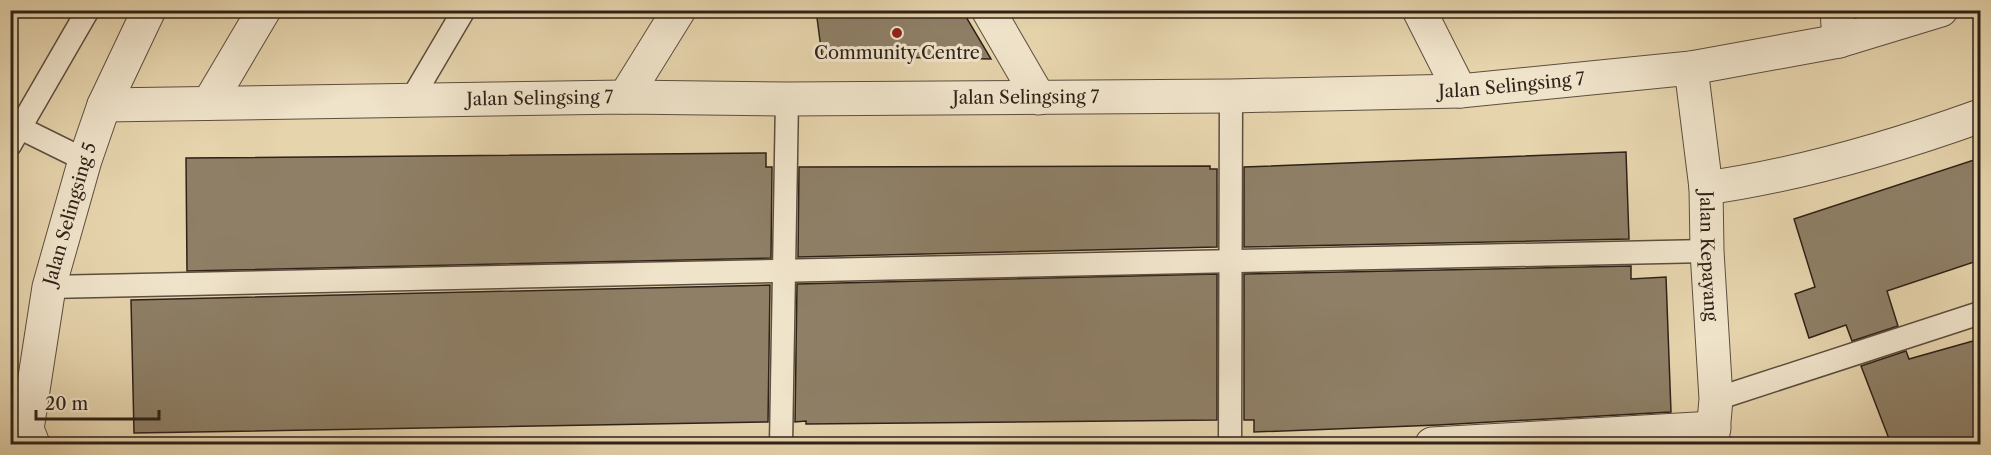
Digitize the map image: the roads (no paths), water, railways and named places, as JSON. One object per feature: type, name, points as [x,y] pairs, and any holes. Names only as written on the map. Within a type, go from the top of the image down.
[{"type":"street","name":"Jalan Selingsing 5","points":[[23,433],[49,287],[85,160],[104,105],[149,10]]},
{"type":"street","points":[[209,103],[264,10]]},
{"type":"street","points":[[626,97],[679,10]]},
{"type":"street","points":[[988,10],[1039,98]]},
{"type":"street","points":[[1419,10],[1460,91]]},
{"type":"street","name":"Jalan Selingsing 7","points":[[104,105],[626,97],[1039,98],[1460,91],[1691,68],[1838,26],[1941,10]]},
{"type":"street","name":"Jalan Kepayang","points":[[1691,68],[1706,188],[1714,424]]},
{"type":"street","points":[[1706,188],[1756,181],[1868,152],[1918,138],[1980,116]]},
{"type":"street","points":[[1432,444],[1714,424]]},
{"type":"lane","points":[[85,160],[14,132],[88,10]]},
{"type":"lane","points":[[411,100],[464,10]]},
{"type":"lane","points":[[1230,444],[1231,96]]},
{"type":"lane","points":[[781,444],[786,99]]},
{"type":"lane","points":[[49,287],[1707,251]]},
{"type":"lane","points":[[1714,424],[1980,313]]},
{"type":"place","name":"Community Centre","points":[[897,33]]}]
